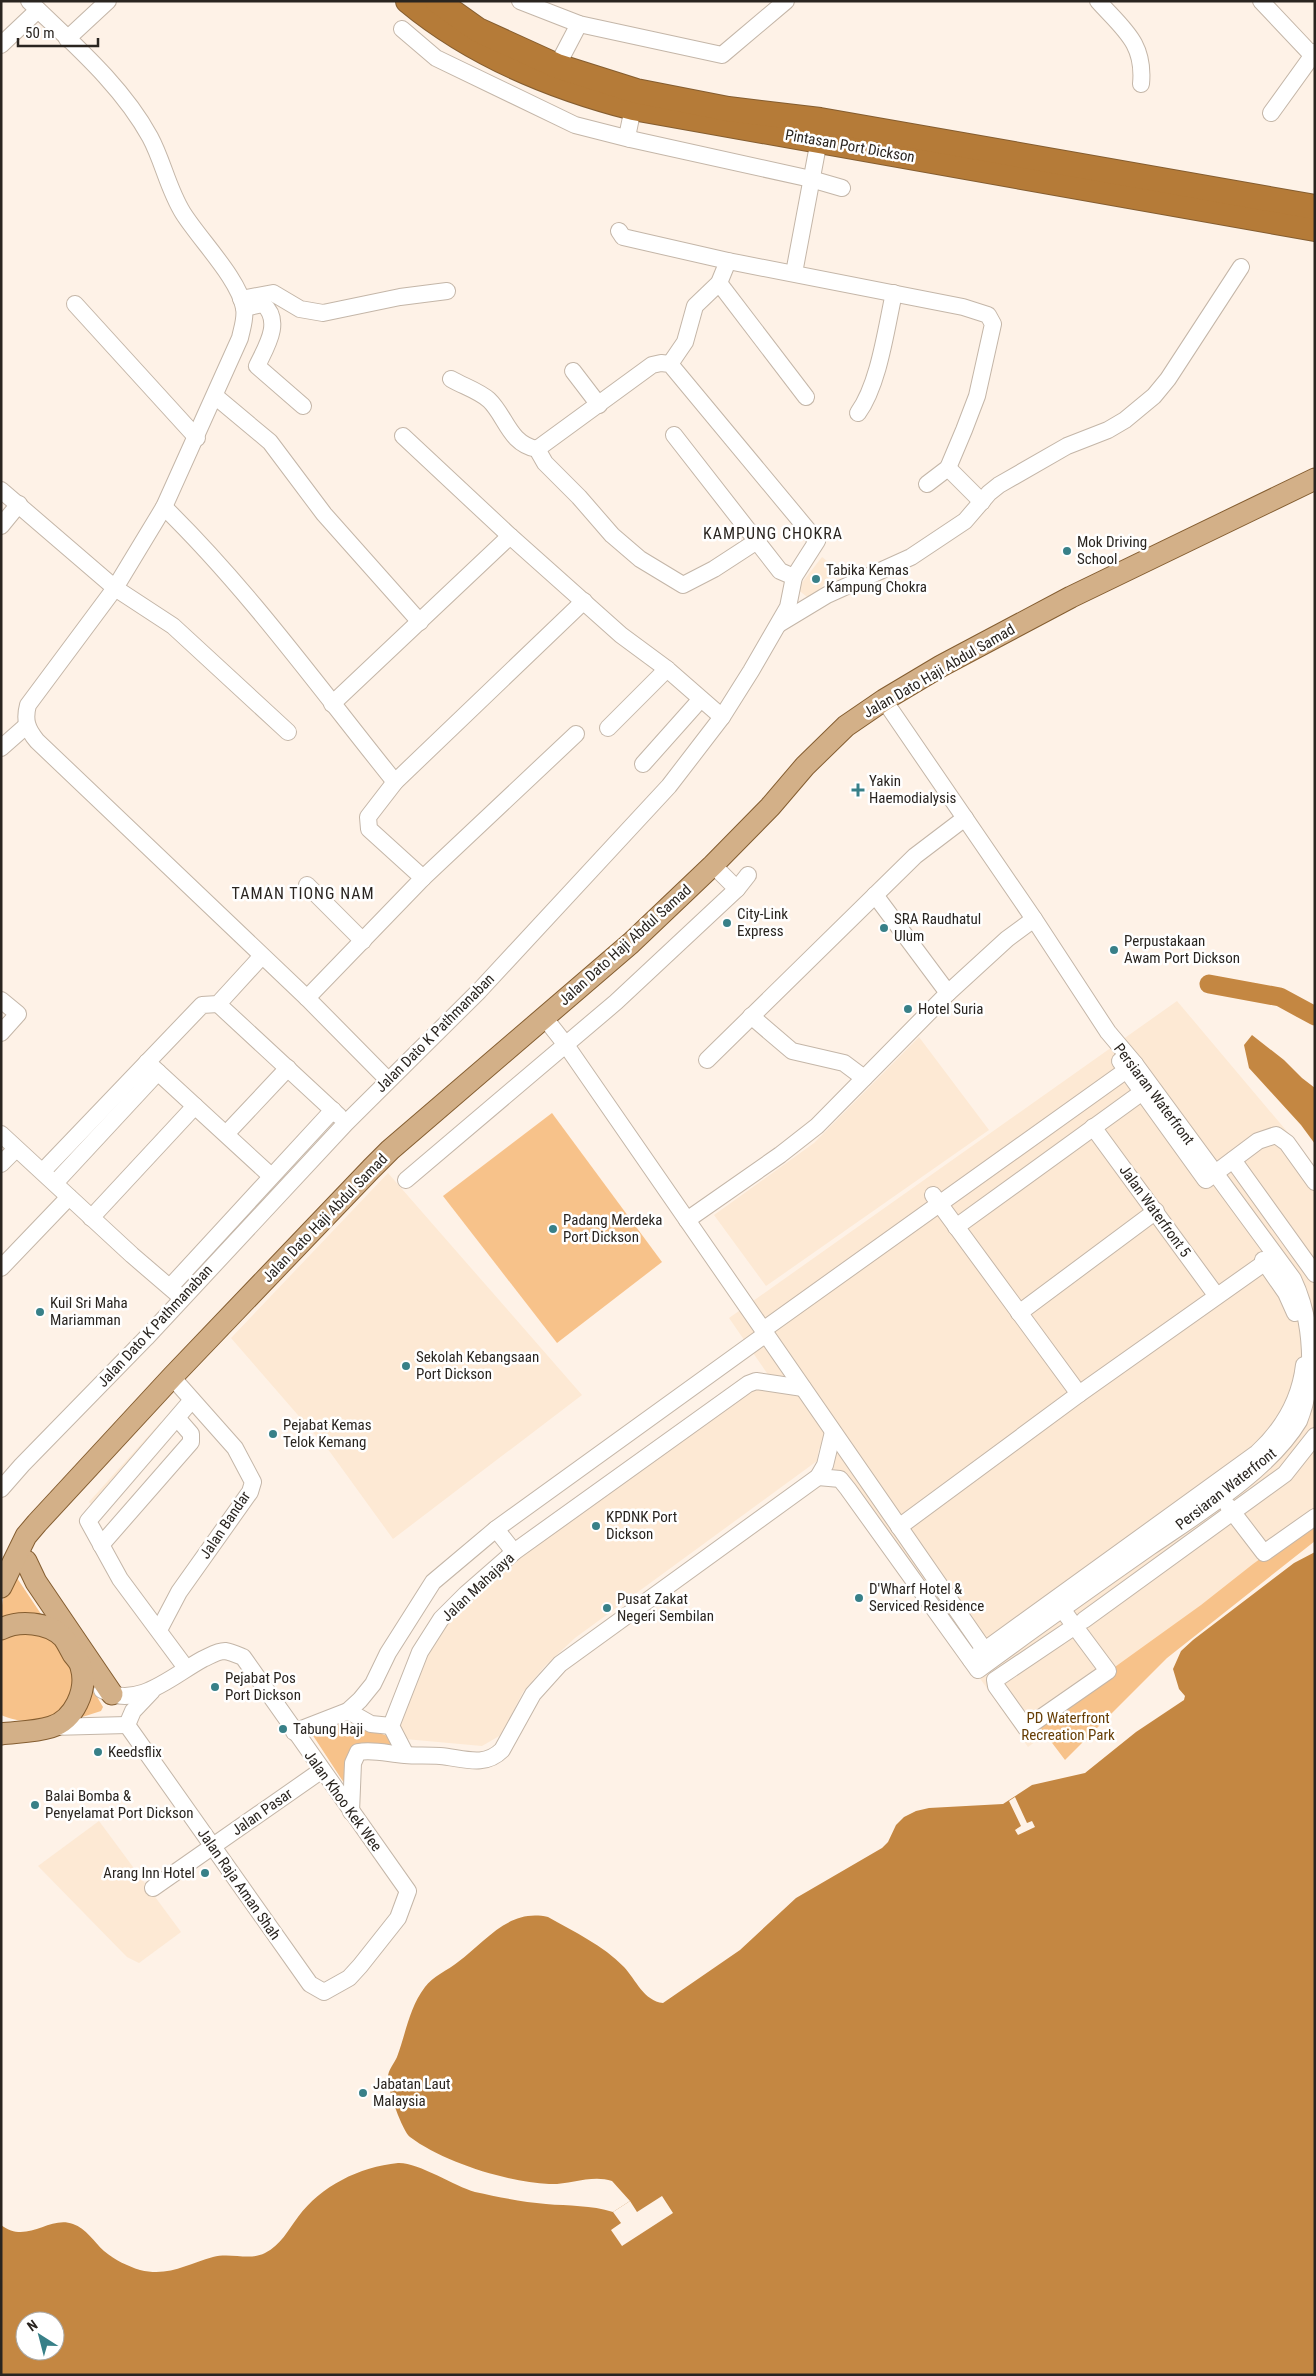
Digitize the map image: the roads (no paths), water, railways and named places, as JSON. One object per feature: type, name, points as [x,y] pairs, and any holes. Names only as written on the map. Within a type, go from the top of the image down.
[{"type":"highway","name":"Pintasan Port Dickson","points":[[408,1],[432,22],[518,70],[554,74],[728,110],[820,120],[1315,207]]},
{"type":"highway","name":"Pintasan Port Dickson","points":[[437,1],[478,30],[593,98],[681,118],[819,140],[1315,228]]},
{"type":"highway","points":[[728,110],[757,120],[808,128],[816,132],[819,140]]},
{"type":"highway","points":[[819,140],[823,133],[830,130],[888,133]]},
{"type":"main road","name":"Jalan Dato Haji Abdul Samad","points":[[1,1587],[26,1536],[172,1377],[390,1150],[631,943],[713,865],[770,806],[805,766],[846,726],[884,700],[941,666],[1071,597],[1315,479]]},
{"type":"main road","points":[[1,1734],[52,1727],[64,1720],[77,1704],[83,1680],[81,1666],[30,1586],[26,1576],[26,1536]]},
{"type":"main road","points":[[26,1561],[36,1582],[112,1694]]},
{"type":"main road","points":[[1,1629],[19,1623],[30,1624],[51,1630],[63,1637]]},
{"type":"main road","points":[[1,1722],[30,1731]]},
{"type":"street","points":[[67,39],[108,1]]},
{"type":"street","points":[[520,1],[579,24],[722,55],[786,1]]},
{"type":"street","points":[[1098,1],[1134,41],[1142,66],[1140,84]]},
{"type":"street","points":[[1260,1],[1313,54],[1271,113]]},
{"type":"street","points":[[1,45],[33,6],[108,80],[150,137],[175,200],[202,241],[234,281],[243,304],[244,322],[240,338],[197,438],[164,507],[115,588],[28,705],[25,719],[26,726],[37,741],[261,957],[307,998],[388,1080]]},
{"type":"street","points":[[554,74],[579,24]]},
{"type":"street","points":[[402,29],[436,58],[575,125],[630,139],[811,178],[842,188]]},
{"type":"street","points":[[630,139],[628,132],[633,108]]},
{"type":"street","points":[[794,273],[819,140]]},
{"type":"street","points":[[619,231],[623,237],[728,261],[894,293],[980,311],[988,315],[992,321],[977,396],[948,468],[927,484]]},
{"type":"street","points":[[537,450],[652,365],[670,364],[685,342],[695,306],[719,283],[728,261]]},
{"type":"street","points":[[779,624],[827,595],[911,557],[965,521],[999,485],[1050,456],[1125,420],[1154,396],[1168,380],[1241,267]]},
{"type":"street","points":[[719,283],[806,397]]},
{"type":"street","points":[[243,304],[273,293],[300,309],[323,313],[400,297],[447,291]]},
{"type":"street","points":[[858,413],[866,402],[872,387],[894,293]]},
{"type":"street","points":[[75,304],[197,438]]},
{"type":"street","points":[[243,304],[262,304],[269,310],[273,331],[257,366],[303,406]]},
{"type":"street","name":"Jalan Dato K Pathmanaban","points":[[1,1489],[176,1292],[479,991],[669,786],[722,717],[779,624],[788,607],[794,577],[817,541],[670,364]]},
{"type":"street","points":[[573,371],[599,405]]},
{"type":"street","points":[[451,379],[489,400],[510,432],[530,448],[537,450],[544,463],[579,497],[612,535],[640,559],[683,585],[714,569],[757,541]]},
{"type":"street","points":[[214,396],[270,442],[324,514],[420,622]]},
{"type":"street","points":[[674,435],[780,570],[794,577]]},
{"type":"street","points":[[403,436],[510,536],[622,635],[667,669],[700,700],[722,717]]},
{"type":"street","points":[[948,468],[982,502]]},
{"type":"street","points":[[1,490],[115,588],[173,626],[288,732]]},
{"type":"street","points":[[1,526],[19,504]]},
{"type":"street","points":[[164,507],[231,578],[394,782]]},
{"type":"street","points":[[332,704],[510,536]]},
{"type":"street","points":[[423,878],[369,829],[368,817],[394,782],[584,601]]},
{"type":"street","points":[[608,728],[667,669]]},
{"type":"street","points":[[643,764],[700,700]]},
{"type":"street","name":"Persiaran Waterfront","points":[[884,700],[1034,919],[1113,1039],[1141,1093],[1210,1177]]},
{"type":"street","points":[[1,748],[26,726]]},
{"type":"street","points":[[307,998],[423,878],[576,734]]},
{"type":"street","points":[[707,1060],[914,856],[965,818]]},
{"type":"street","points":[[713,865],[737,889]]},
{"type":"street","points":[[406,1180],[566,1045],[682,942],[737,889],[748,875]]},
{"type":"street","points":[[307,885],[363,941]]},
{"type":"street","points":[[875,895],[948,993]]},
{"type":"street","points":[[687,1220],[812,1130],[948,993],[1007,939],[1034,919]]},
{"type":"street","points":[[56,1182],[153,1067],[202,1005],[218,1004],[261,957]]},
{"type":"street","points":[[1,1000],[18,1014],[1,1033]]},
{"type":"street","points":[[218,1004],[346,1123]]},
{"type":"street","points":[[751,1016],[792,1051],[844,1063],[864,1078]]},
{"type":"street","points":[[544,1017],[566,1045],[899,1526],[982,1657]]},
{"type":"street","points":[[294,1732],[348,1711],[373,1684],[388,1653],[433,1582],[496,1529],[936,1199],[1127,1063]]},
{"type":"street","name":"Persiaran Waterfront","points":[[1127,1063],[1270,1259],[1292,1301],[1298,1321],[1304,1365],[1294,1418]]},
{"type":"street","points":[[153,1067],[271,1176]]},
{"type":"street","points":[[43,1171],[153,1067]]},
{"type":"street","points":[[226,1134],[288,1068]]},
{"type":"street","points":[[956,1227],[1141,1093]]},
{"type":"street","points":[[91,1218],[196,1106]]},
{"type":"street","points":[[1,1134],[56,1182],[91,1218],[176,1292],[271,1176],[333,1110]]},
{"type":"street","name":"Jalan Waterfront 5","points":[[1093,1127],[1156,1211],[1216,1296]]},
{"type":"street","points":[[1210,1177],[1258,1141],[1276,1135],[1287,1143],[1315,1182]]},
{"type":"street","points":[[1,1164],[16,1149]]},
{"type":"street","points":[[1233,1160],[1313,1269],[1293,1279]]},
{"type":"street","points":[[1,1268],[69,1197]]},
{"type":"street","points":[[936,1199],[1079,1394]]},
{"type":"street","points":[[1019,1313],[1156,1211]]},
{"type":"street","points":[[899,1526],[1079,1394],[1270,1259]]},
{"type":"street","name":"Persiaran Waterfront","points":[[982,1657],[1063,1603],[1216,1492],[1294,1418],[1308,1401],[1314,1366],[1308,1319],[1293,1279],[1270,1259]]},
{"type":"street","name":"Jalan Bandar","points":[[159,1630],[178,1592],[250,1492],[253,1482],[235,1448],[172,1377]]},
{"type":"street","name":"Jalan Mahajaya","points":[[390,1726],[420,1652],[441,1619],[488,1573],[514,1552],[748,1384],[756,1381],[803,1388]]},
{"type":"street","points":[[186,1668],[120,1579],[88,1522],[192,1400]]},
{"type":"street","points":[[101,1545],[191,1442],[191,1434],[178,1418]]},
{"type":"street","points":[[1294,1418],[1315,1429]]},
{"type":"street","points":[[351,1812],[353,1763],[356,1755],[367,1750],[406,1755],[440,1756],[476,1762],[496,1756],[502,1750],[533,1694],[560,1664],[818,1476],[825,1465],[833,1432]]},
{"type":"street","points":[[1079,1623],[1108,1671],[1026,1728],[996,1686],[995,1680],[1234,1513],[1285,1474],[1315,1436]]},
{"type":"street","points":[[818,1476],[840,1479],[982,1657]]},
{"type":"street","points":[[1216,1492],[1234,1513]]},
{"type":"street","name":"Persiaran Waterfront","points":[[1234,1513],[1264,1553],[1315,1517]]},
{"type":"street","points":[[1167,1528],[1183,1550]]},
{"type":"street","points":[[496,1529],[514,1552]]},
{"type":"street","points":[[1063,1603],[1116,1665]]},
{"type":"street","name":"Jalan Khoo Kek Wee","points":[[154,1689],[186,1668],[224,1651],[243,1657],[408,1892],[398,1918],[383,1939],[349,1978],[333,1989]]},
{"type":"street","points":[[81,1666],[96,1686],[112,1694],[124,1697],[154,1689]]},
{"type":"street","points":[[52,1727],[127,1725],[133,1711],[154,1689]]},
{"type":"street","points":[[348,1711],[371,1724],[390,1726],[406,1755]]},
{"type":"street","name":"Jalan Raja Aman Shah","points":[[127,1725],[310,1984],[320,1992],[333,1989]]},
{"type":"street","name":"Jalan Pasar","points":[[153,1888],[322,1770]]},
{"type":"waterway","points":[[1209,984],[1280,997],[1315,1016]]},
{"type":"place","name":"Mok Driving School","points":[[1067,551]]},
{"type":"place","name":"Tabika Kemas Kampung Chokra","points":[[816,579]]},
{"type":"place","name":"Yakin Haemodialysis","points":[[858,790]]},
{"type":"place","name":"City-Link Express","points":[[727,923]]},
{"type":"place","name":"SRA Raudhatul Ulum","points":[[884,928]]},
{"type":"place","name":"Perpustakaan Awam Port Dickson","points":[[1114,950]]},
{"type":"place","name":"Hotel Suria","points":[[908,1009]]},
{"type":"place","name":"Padang Merdeka Port Dickson","points":[[553,1229]]},
{"type":"place","name":"Kuil Sri Maha Mariamman","points":[[40,1312]]},
{"type":"place","name":"Sekolah Kebangsaan Port Dickson","points":[[406,1366]]},
{"type":"place","name":"Pejabat Kemas Telok Kemang","points":[[273,1434]]},
{"type":"place","name":"KPDNK Port Dickson","points":[[596,1526]]},
{"type":"place","name":"D'Wharf Hotel & Serviced Residence","points":[[859,1598]]},
{"type":"place","name":"Pusat Zakat Negeri Sembilan","points":[[607,1608]]},
{"type":"place","name":"Pejabat Pos Port Dickson","points":[[215,1687]]},
{"type":"place","name":"Tabung Haji","points":[[283,1729]]},
{"type":"place","name":"Keedsflix","points":[[98,1752]]},
{"type":"place","name":"Balai Bomba & Penyelamat Port Dickson","points":[[35,1805]]},
{"type":"place","name":"Arang Inn Hotel","points":[[205,1873]]},
{"type":"place","name":"Jabatan Laut Malaysia","points":[[363,2093]]},
{"type":"district","name":"KAMPUNG CHOKRA","points":[[773,533]]},
{"type":"district","name":"TAMAN TIONG NAM","points":[[303,893]]},
{"type":"park label","name":"PD Waterfront Recreation Park","points":[[1068,1726]]}]
